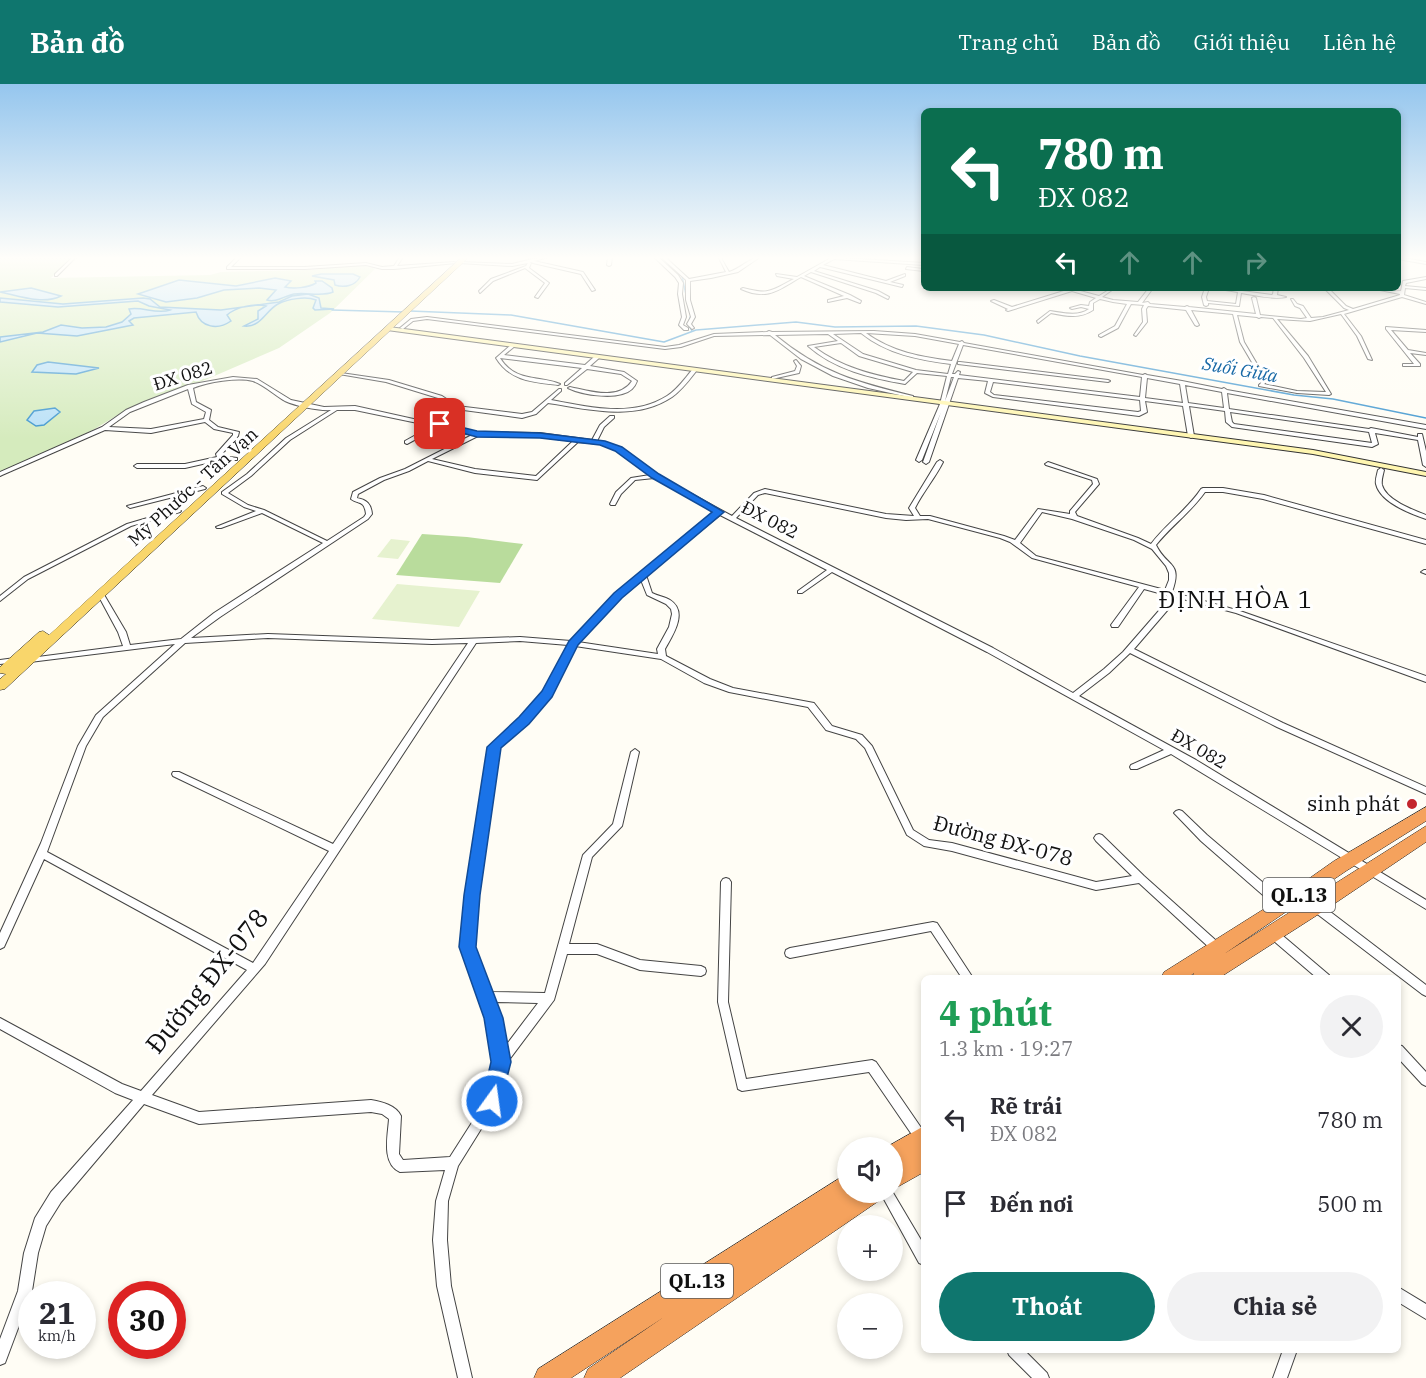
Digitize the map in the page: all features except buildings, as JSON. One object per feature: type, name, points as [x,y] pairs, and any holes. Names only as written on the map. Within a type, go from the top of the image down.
[{"type":"highway","name":"QL.13","points":[[1176,975],[1426,813]]},
{"type":"highway","name":"QL.13","points":[[1207,975],[1316,907],[1426,833]]},
{"type":"highway","points":[[903,1152],[921,1146]]},
{"type":"highway","points":[[903,1167],[921,1147]]},
{"type":"highway","name":"QL.13","points":[[547,1378],[837,1191]]},
{"type":"highway","name":"QL.13","points":[[597,1378],[856,1203]]},
{"type":"main road","name":"Mỹ Phước - Tân Vạn","points":[[0,674],[178,511],[248,460],[303,405],[399,317]]},
{"type":"main road","name":"Mỹ Phước - Tân Vạn","points":[[0,686],[204,494],[235,459],[342,374],[394,328],[401,317]]},
{"type":"street","points":[[684,317],[681,325],[686,329]]},
{"type":"street","points":[[692,317],[689,324],[692,328]]},
{"type":"street","points":[[1038,322],[1044,317]]},
{"type":"street","points":[[1101,336],[1117,327],[1122,317]]},
{"type":"street","points":[[1136,335],[1145,322],[1145,317]]},
{"type":"street","points":[[1193,317],[1197,325]]},
{"type":"street","points":[[1238,317],[1242,341],[1265,381],[1261,385],[1292,392],[1329,394],[1306,357],[1275,319]]},
{"type":"street","points":[[1262,317],[1310,320],[1322,317]]},
{"type":"street","points":[[1345,317],[1359,336],[1370,359]]},
{"type":"street","points":[[394,328],[427,318],[665,348],[685,346],[708,335],[761,332],[907,334],[964,342],[1426,427]]},
{"type":"street","points":[[394,328],[945,403]]},
{"type":"street","points":[[394,328],[945,403],[1322,449],[1426,467],[1419,426]]},
{"type":"street","points":[[1405,365],[1418,365],[1387,328],[1426,331]]},
{"type":"street","points":[[1415,330],[1418,336]]},
{"type":"street","points":[[761,332],[796,361],[834,380],[872,392]]},
{"type":"street","points":[[769,332],[796,356],[823,371],[858,384],[910,397]]},
{"type":"street","points":[[828,332],[840,342],[873,360],[916,371],[1269,415],[1421,439]]},
{"type":"street","points":[[862,332],[877,343],[898,352],[957,363],[1108,381]]},
{"type":"street","points":[[840,342],[810,346],[840,364],[886,380],[905,384],[916,371]]},
{"type":"street","points":[[926,462],[945,403],[949,376],[957,363],[964,342]]},
{"type":"street","points":[[501,356],[627,374],[633,378],[634,384],[624,391],[610,394],[568,386],[559,387],[518,376],[500,363],[498,358],[513,346]]},
{"type":"street","points":[[1406,351],[1426,354]]},
{"type":"street","points":[[568,386],[598,356]]},
{"type":"street","points":[[774,378],[797,372],[799,366],[796,361]]},
{"type":"street","points":[[919,460],[957,377],[957,363]]},
{"type":"street","points":[[547,401],[613,411],[638,408],[669,396],[695,370]]},
{"type":"street","points":[[342,374],[387,381],[440,397],[452,406],[517,416],[530,415],[559,387]]},
{"type":"street","points":[[991,381],[987,393],[993,396],[1143,414],[1145,375]]},
{"type":"street","name":"ĐX 082","points":[[0,474],[104,428],[136,407],[190,386],[215,380],[239,378],[255,380],[290,401],[324,410],[355,408],[440,424],[477,434],[594,441],[619,449],[656,476],[719,512],[834,569],[1172,750],[1426,904]]},
{"type":"street","points":[[1182,382],[1191,434]]},
{"type":"street","points":[[190,386],[194,403],[209,411],[206,420]]},
{"type":"street","points":[[1224,389],[1229,422],[1232,425],[1372,445],[1375,444],[1371,430]]},
{"type":"street","points":[[1263,397],[1269,415]]},
{"type":"street","points":[[130,506],[224,492],[264,463],[288,439],[338,408]]},
{"type":"street","points":[[594,441],[602,426],[612,417]]},
{"type":"street","points":[[104,428],[151,431],[206,420],[216,428],[237,433],[218,454],[219,458]]},
{"type":"street","points":[[406,442],[440,424]]},
{"type":"street","points":[[0,944],[41,853],[91,727],[117,698],[217,615],[369,514],[368,506],[363,501],[354,499],[355,493],[429,460],[477,434]]},
{"type":"street","points":[[1191,434],[1328,454],[1426,474]]},
{"type":"street","points":[[429,460],[475,471],[537,478],[578,439]]},
{"type":"street","points":[[137,466],[185,466],[219,458],[235,459]]},
{"type":"street","points":[[248,460],[264,463]]},
{"type":"street","points":[[918,517],[912,508],[917,496],[934,475],[940,462]]},
{"type":"street","points":[[1048,464],[1094,478],[1096,484],[1072,512],[1074,517]]},
{"type":"street","points":[[1381,470],[1379,485],[1384,493],[1406,509],[1426,517]]},
{"type":"street","points":[[613,504],[618,492],[633,479],[656,476]]},
{"type":"street","points":[[1168,593],[1173,579],[1171,567],[1155,553],[1153,545],[1162,530],[1197,501],[1203,490],[1264,496],[1426,542]]},
{"type":"street","points":[[733,518],[756,494],[765,491],[886,516],[918,517],[952,523],[1002,537],[1016,543],[1034,557],[1238,612],[1426,679]]},
{"type":"street","points":[[224,492],[246,506],[262,511],[327,543]]},
{"type":"street","points":[[1016,543],[1040,510],[1074,517],[1136,539],[1154,548]]},
{"type":"street","points":[[0,599],[26,578],[129,525],[178,511]]},
{"type":"street","points":[[219,527],[262,511]]},
{"type":"street","points":[[465,1378],[444,1286],[440,1240],[442,1201],[453,1163],[492,1101],[501,1062],[494,1018],[468,947],[472,895],[494,747],[524,721],[547,694],[573,644],[618,596],[719,512]]},
{"type":"street","points":[[800,592],[834,569]]},
{"type":"street","points":[[642,574],[649,594],[671,604],[675,613],[674,621],[661,649],[663,657]]},
{"type":"street","points":[[1115,625],[1143,586]]},
{"type":"street","points":[[1074,696],[1130,650],[1170,603],[1172,597],[1168,593]]},
{"type":"street","points":[[100,594],[122,632],[127,648]]},
{"type":"street","name":"Đường ĐX-078","points":[[30,660],[183,641],[268,636],[432,642],[520,639],[663,657],[707,681],[732,690],[811,705],[829,728],[859,737],[868,746],[910,832],[927,843],[952,847],[1096,886],[1141,879]]},
{"type":"street","name":"Đường ĐX-078","points":[[0,1356],[26,1291],[31,1252],[40,1223],[56,1197],[255,969],[474,640]]},
{"type":"street","points":[[1130,650],[1280,725],[1426,791]]},
{"type":"street","points":[[0,662],[15,660]]},
{"type":"street","points":[[1134,767],[1172,750]]},
{"type":"street","points":[[501,1062],[548,998],[588,855],[617,826],[635,752]]},
{"type":"street","points":[[176,774],[334,849]]},
{"type":"street","points":[[1179,813],[1204,838],[1283,906]]},
{"type":"street","points":[[1099,838],[1217,948]]},
{"type":"street","points":[[41,853],[255,969]]},
{"type":"street","points":[[726,882],[723,1002],[742,1085],[872,1066],[921,1142]]},
{"type":"street","points":[[1316,907],[1426,992]]},
{"type":"street","points":[[790,954],[933,926],[966,975]]},
{"type":"street","points":[[1272,933],[1321,975]]},
{"type":"street","points":[[562,949],[597,949],[640,965],[701,971]]},
{"type":"street","points":[[486,997],[548,998]]},
{"type":"street","points":[[0,1023],[119,1089],[199,1118],[371,1106],[385,1109],[395,1116],[393,1155],[400,1166],[453,1163]]},
{"type":"street","points":[[1401,1053],[1426,1080]]},
{"type":"street","points":[[892,1203],[921,1253]]},
{"type":"street","points":[[1401,1296],[1426,1312]]},
{"type":"street","points":[[1017,1353],[1042,1378]]},
{"type":"street","points":[[1282,1377],[1289,1353]]},
{"type":"green space","points":[[0,317],[324,317],[279,348],[205,380],[131,407],[93,430],[0,472]]},
{"type":"green space","points":[[422,534],[523,544],[500,583],[396,575]]},
{"type":"green space","points":[[391,539],[410,541],[398,559],[377,557]]},
{"type":"green space","points":[[397,584],[480,591],[459,627],[372,619]]},
{"type":"water","points":[[127,317],[140,317],[129,321],[133,325],[77,336],[37,333],[0,342],[0,337],[43,332],[61,325],[82,328],[106,327],[122,322]]},
{"type":"water","points":[[198,317],[229,317],[231,321],[221,326],[210,326]]},
{"type":"water","points":[[264,317],[255,324],[244,326]]},
{"type":"water","points":[[48,362],[99,368],[76,374],[32,372],[37,365]]},
{"type":"water","points":[[55,408],[60,412],[44,425],[36,426],[27,420],[34,411]]},
{"type":"waterway","name":"Suối Giữa","points":[[525,317],[664,342],[696,330],[796,322],[835,327],[916,326],[984,335],[1080,356],[1294,395],[1333,399],[1426,418]]},
{"type":"waterway","points":[[690,317],[688,324],[692,331]]},
{"type":"place","name":"sinh phát","points":[[1412,804]]},
{"type":"district","name":"ĐỊNH HÒA 1","points":[[1236,600]]},
{"type":"route","points":[[440,424],[494,436],[540,435],[602,443],[619,449],[656,476],[719,512],[656,561],[618,596],[573,644],[547,694],[524,721],[494,747],[472,895],[468,947],[494,1018],[501,1062],[492,1101]]}]
